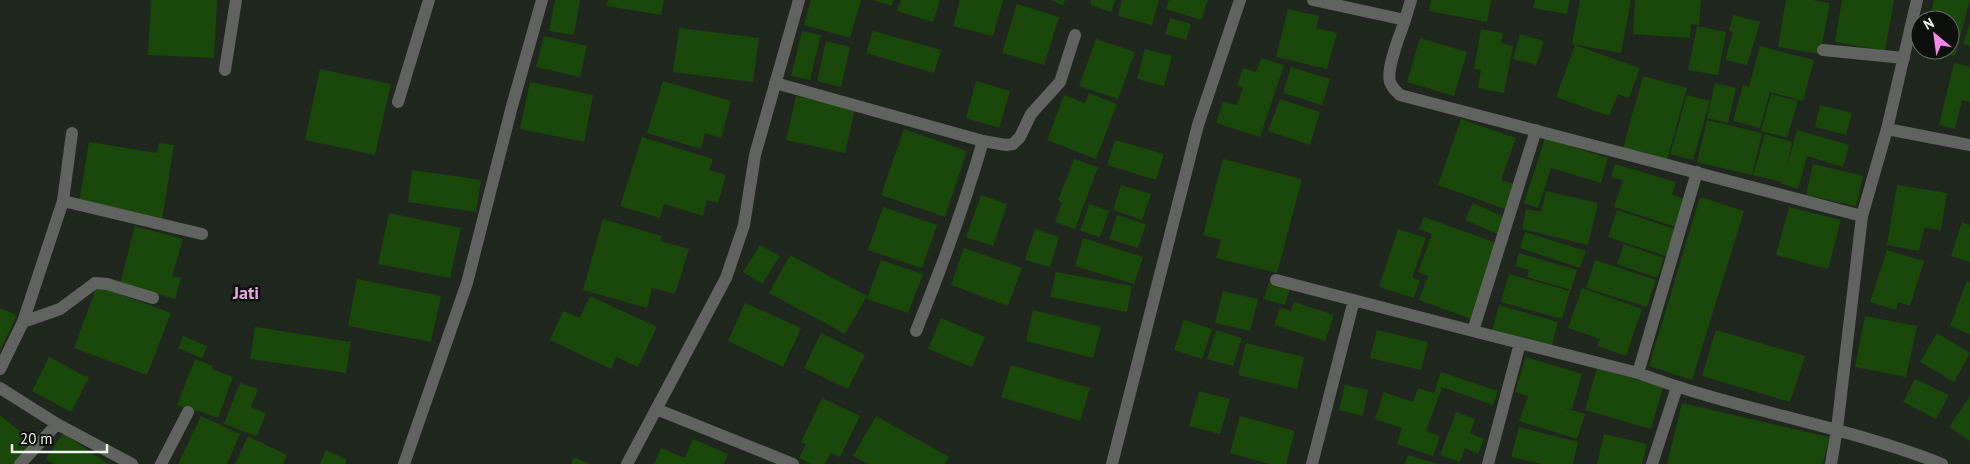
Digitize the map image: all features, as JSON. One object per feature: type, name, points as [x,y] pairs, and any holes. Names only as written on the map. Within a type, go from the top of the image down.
[{"type":"street","points":[[225,70],[236,0]]},
{"type":"street","points":[[398,102],[429,0]]},
{"type":"street","points":[[404,464],[467,283],[512,106],[542,0]]},
{"type":"street","points":[[627,464],[726,278],[744,225],[755,155],[799,0]]},
{"type":"street","points":[[1112,464],[1198,125],[1240,0]]},
{"type":"street","points":[[1313,0],[1405,20]]},
{"type":"street","points":[[1411,0],[1389,72],[1390,82],[1394,90],[1400,95],[1862,216]]},
{"type":"street","points":[[1831,464],[1838,429],[1862,216],[1887,129],[1917,0]]},
{"type":"street","points":[[775,83],[983,141],[1006,145],[1013,144],[1020,138],[1031,114],[1060,82],[1076,35]]},
{"type":"street","points":[[1823,50],[1904,58]]},
{"type":"street","points":[[1887,129],[1970,145]]},
{"type":"street","points":[[1472,331],[1536,130]]},
{"type":"street","points":[[0,369],[23,322],[63,201],[72,133]]},
{"type":"street","points":[[916,331],[953,238],[967,198],[983,141]]},
{"type":"street","points":[[1638,373],[1697,172]]},
{"type":"street","points":[[63,201],[202,234]]},
{"type":"street","points":[[1276,280],[1638,373],[1677,387],[1838,429],[1942,464]]},
{"type":"street","points":[[23,322],[60,309],[94,283],[107,284],[153,298]]},
{"type":"street","points":[[1312,464],[1354,300]]},
{"type":"street","points":[[1488,464],[1520,343]]},
{"type":"street","points":[[1652,464],[1677,387]]},
{"type":"street","points":[[0,388],[57,424],[132,464]]},
{"type":"street","points":[[656,410],[793,464]]},
{"type":"street","points":[[161,464],[188,412]]},
{"type":"street","points":[[20,464],[57,424]]},
{"type":"building","points":[[151,0],[217,0],[214,58],[148,55]]},
{"type":"building","points":[[555,0],[580,0],[574,35],[549,31]]},
{"type":"building","points":[[608,0],[664,0],[661,15],[607,6]]},
{"type":"building","points":[[811,0],[861,0],[850,38],[804,25]]},
{"type":"building","points":[[872,0],[893,0],[892,6]]},
{"type":"building","points":[[901,0],[940,0],[933,22],[897,11]]},
{"type":"building","points":[[960,0],[1003,0],[993,36],[953,26]]},
{"type":"building","points":[[1050,0],[1065,0],[1063,5]]},
{"type":"building","points":[[1091,0],[1115,0],[1111,12],[1090,5]]},
{"type":"building","points":[[1122,0],[1159,0],[1152,25],[1118,16]]},
{"type":"building","points":[[1169,0],[1208,0],[1201,20],[1166,9]]},
{"type":"building","points":[[1431,0],[1491,0],[1487,22],[1429,11]]},
{"type":"building","points":[[1535,0],[1570,0],[1567,14],[1533,8]]},
{"type":"building","points":[[1580,0],[1631,0],[1621,53],[1572,44]]},
{"type":"building","points":[[1635,0],[1701,0],[1699,25],[1691,24],[1690,38],[1633,34]]},
{"type":"building","points":[[1786,0],[1813,0],[1830,3],[1820,54],[1778,47]]},
{"type":"building","points":[[1842,0],[1894,0],[1885,51],[1835,42]]},
{"type":"building","points":[[1934,0],[1970,0],[1960,37],[1960,10],[1932,10]]},
{"type":"building","points":[[1017,4],[1059,17],[1044,65],[1002,53]]},
{"type":"building","points":[[1288,9],[1319,16],[1316,28],[1337,33],[1327,69],[1276,57]]},
{"type":"building","points":[[1733,15],[1760,22],[1747,65],[1725,60],[1733,32],[1729,31]]},
{"type":"building","points":[[1170,18],[1191,24],[1186,40],[1165,34]]},
{"type":"building","points":[[1970,24],[1970,46],[1963,43]]},
{"type":"building","points":[[1697,26],[1726,32],[1718,75],[1688,70]]},
{"type":"building","points":[[679,28],[759,38],[753,82],[673,72]]},
{"type":"building","points":[[1481,29],[1503,33],[1501,43],[1513,46],[1504,93],[1478,88],[1481,70],[1474,69]]},
{"type":"building","points":[[802,31],[821,35],[810,80],[791,76]]},
{"type":"building","points":[[873,31],[941,50],[934,73],[866,53]]},
{"type":"building","points":[[1520,34],[1544,41],[1536,65],[1513,59]]},
{"type":"building","points":[[544,36],[587,46],[580,77],[536,67]]},
{"type":"building","points":[[1420,38],[1467,52],[1454,96],[1407,82]]},
{"type":"building","points":[[1096,39],[1135,52],[1118,99],[1079,86]]},
{"type":"building","points":[[826,41],[850,47],[841,87],[817,81]]},
{"type":"building","points":[[1575,45],[1640,68],[1629,98],[1618,94],[1609,116],[1556,97]]},
{"type":"building","points":[[1760,46],[1814,60],[1803,101],[1770,92],[1760,128],[1733,121],[1743,85],[1749,87]]},
{"type":"building","points":[[1145,49],[1172,56],[1164,86],[1137,79]]},
{"type":"building","points":[[1261,58],[1284,65],[1260,137],[1216,123],[1223,102],[1237,105],[1243,88],[1237,86],[1243,68],[1256,72]]},
{"type":"building","points":[[1954,63],[1970,67],[1970,102],[1962,100],[1955,129],[1939,125]]},
{"type":"building","points":[[1291,67],[1330,79],[1322,105],[1283,93]]},
{"type":"building","points":[[320,69],[391,84],[375,155],[305,140]]},
{"type":"building","points":[[1643,76],[1687,88],[1667,160],[1623,148]]},
{"type":"building","points":[[663,81],[731,101],[721,138],[705,133],[701,149],[647,133]]},
{"type":"building","points":[[976,81],[1010,91],[999,128],[966,118]]},
{"type":"building","points":[[530,82],[593,95],[584,142],[520,129]]},
{"type":"building","points":[[1715,83],[1736,88],[1728,123],[1707,118]]},
{"type":"building","points":[[1089,93],[1117,104],[1096,159],[1047,140],[1064,95],[1085,103]]},
{"type":"building","points":[[1771,94],[1798,101],[1787,138],[1761,131]]},
{"type":"building","points":[[1687,95],[1710,101],[1693,160],[1670,154]]},
{"type":"building","points":[[796,96],[855,109],[845,153],[786,140]]},
{"type":"building","points":[[1280,99],[1320,112],[1310,145],[1268,131]]},
{"type":"building","points":[[1820,105],[1852,113],[1846,135],[1815,127]]},
{"type":"building","points":[[1461,119],[1516,138],[1501,180],[1517,185],[1508,210],[1438,185]]},
{"type":"building","points":[[1707,120],[1762,133],[1752,175],[1697,162]]},
{"type":"building","points":[[904,129],[967,151],[945,217],[881,195]]},
{"type":"building","points":[[1797,130],[1849,145],[1843,167],[1807,156],[1798,189],[1782,184],[1782,182],[1753,175],[1765,134],[1792,142],[1786,170]]},
{"type":"building","points":[[642,137],[713,159],[709,170],[726,175],[718,203],[707,200],[703,216],[664,204],[660,218],[620,206]]},
{"type":"building","points":[[1545,138],[1608,158],[1601,183],[1551,168],[1538,208],[1524,203]]},
{"type":"building","points":[[1115,140],[1164,154],[1156,180],[1107,165]]},
{"type":"building","points":[[89,142],[157,153],[159,143],[174,145],[162,220],[79,203]]},
{"type":"building","points":[[1074,159],[1098,167],[1075,229],[1055,222],[1062,203],[1058,200]]},
{"type":"building","points":[[1223,159],[1302,179],[1277,273],[1216,258],[1221,240],[1203,235]]},
{"type":"building","points":[[1615,164],[1676,182],[1672,195],[1684,199],[1676,227],[1614,207],[1623,180],[1611,177]]},
{"type":"building","points":[[1813,164],[1863,176],[1856,206],[1806,195]]},
{"type":"building","points":[[412,170],[481,180],[476,212],[408,202]]},
{"type":"building","points":[[1121,185],[1151,194],[1142,220],[1113,210]]},
{"type":"building","points":[[1897,185],[1947,193],[1941,230],[1924,228],[1919,251],[1887,245]]},
{"type":"building","points":[[1546,191],[1598,203],[1588,245],[1522,229],[1526,209],[1541,212]]},
{"type":"building","points":[[981,195],[1007,204],[993,246],[966,237]]},
{"type":"building","points":[[1700,197],[1744,211],[1692,380],[1649,366]]},
{"type":"building","points":[[1473,203],[1507,218],[1500,235],[1465,220]]},
{"type":"building","points":[[1089,204],[1109,211],[1100,237],[1080,231]]},
{"type":"building","points":[[883,207],[937,225],[922,268],[868,250]]},
{"type":"building","points":[[1789,207],[1841,220],[1828,269],[1776,255]]},
{"type":"building","points":[[1617,210],[1678,230],[1669,257],[1608,237]]},
{"type":"building","points":[[389,213],[461,228],[450,278],[378,264]]},
{"type":"building","points":[[1117,215],[1146,224],[1138,248],[1109,239]]},
{"type":"building","points":[[1424,217],[1499,244],[1471,319],[1419,300],[1428,276],[1418,272],[1432,234],[1419,229]]},
{"type":"building","points":[[603,219],[662,236],[660,241],[689,249],[675,294],[652,288],[647,308],[583,290]]},
{"type":"building","points":[[1962,222],[1970,225],[1970,262],[1951,256]]},
{"type":"building","points":[[135,226],[183,239],[172,276],[181,278],[175,299],[120,284]]},
{"type":"building","points":[[1035,229],[1059,237],[1050,267],[1025,260]]},
{"type":"building","points":[[1398,229],[1426,238],[1412,278],[1420,280],[1414,298],[1379,287]]},
{"type":"building","points":[[1525,232],[1586,251],[1580,268],[1520,248]]},
{"type":"building","points":[[1083,238],[1143,257],[1134,284],[1075,266]]},
{"type":"building","points":[[1624,244],[1664,258],[1657,278],[1617,264]]},
{"type":"building","points":[[760,245],[780,256],[762,284],[743,272]]},
{"type":"building","points":[[964,248],[1022,268],[1008,306],[951,285]]},
{"type":"building","points":[[1887,250],[1924,261],[1910,306],[1898,302],[1896,310],[1870,302]]},
{"type":"building","points":[[1519,253],[1577,270],[1571,290],[1527,277],[1529,270],[1515,266]]},
{"type":"building","points":[[790,255],[867,296],[845,334],[769,293]]},
{"type":"building","points":[[881,260],[923,274],[908,313],[867,299]]},
{"type":"building","points":[[1595,260],[1656,280],[1647,307],[1586,288]]},
{"type":"building","points":[[1056,272],[1132,286],[1127,312],[1050,297]]},
{"type":"building","points":[[1509,274],[1570,291],[1562,319],[1501,302]]},
{"type":"building","points":[[357,279],[441,296],[431,342],[348,326]]},
{"type":"building","points":[[1967,281],[1970,283],[1970,334],[1950,326]]},
{"type":"building","points":[[1269,282],[1290,288],[1285,305],[1264,299]]},
{"type":"building","points":[[97,286],[171,313],[147,375],[74,348]]},
{"type":"building","points":[[1582,288],[1642,309],[1626,356],[1597,346],[1600,339],[1568,328]]},
{"type":"building","points":[[1223,291],[1258,299],[1250,331],[1215,323]]},
{"type":"building","points":[[590,296],[657,327],[638,367],[616,357],[611,369],[550,340],[563,311],[580,318]]},
{"type":"building","points":[[1294,302],[1334,315],[1325,341],[1274,325],[1280,308],[1291,311]]},
{"type":"building","points":[[745,303],[801,328],[783,367],[728,341]]},
{"type":"building","points":[[1499,305],[1558,322],[1551,349],[1492,332]]},
{"type":"building","points":[[0,308],[17,315],[0,351]]},
{"type":"building","points":[[1033,310],[1101,327],[1093,358],[1026,341]]},
{"type":"building","points":[[1865,316],[1917,326],[1906,377],[1855,367]]},
{"type":"building","points":[[941,318],[985,337],[972,367],[928,349]]},
{"type":"building","points":[[1184,320],[1212,329],[1202,359],[1174,350]]},
{"type":"building","points":[[255,327],[351,342],[346,373],[250,359]]},
{"type":"building","points":[[1216,330],[1242,338],[1233,366],[1207,359]]},
{"type":"building","points":[[1377,330],[1428,342],[1421,370],[1370,358]]},
{"type":"building","points":[[1716,330],[1805,356],[1790,402],[1702,376]]},
{"type":"building","points":[[821,333],[865,355],[848,389],[804,368]]},
{"type":"building","points":[[1937,333],[1970,353],[1954,382],[1920,362]]},
{"type":"building","points":[[183,336],[207,346],[202,358],[178,348]]},
{"type":"building","points":[[1246,343],[1304,357],[1297,389],[1238,375]]},
{"type":"building","points":[[49,357],[89,378],[71,412],[32,391]]},
{"type":"building","points":[[1526,357],[1582,374],[1572,409],[1565,408],[1585,414],[1577,439],[1519,421],[1528,396],[1515,392]]},
{"type":"building","points":[[195,359],[213,366],[212,369],[233,377],[218,418],[177,405]]},
{"type":"building","points":[[1011,365],[1090,388],[1080,421],[1001,397]]},
{"type":"building","points":[[1597,368],[1663,387],[1651,429],[1585,410]]},
{"type":"building","points":[[1441,372],[1498,391],[1493,405],[1442,387],[1426,431],[1440,436],[1433,456],[1397,444],[1402,428],[1375,419],[1384,392],[1413,402],[1418,388],[1434,393]]},
{"type":"building","points":[[1915,379],[1949,395],[1936,419],[1903,402]]},
{"type":"building","points":[[240,383],[258,389],[251,407],[266,413],[257,436],[224,424]]},
{"type":"building","points":[[1345,385],[1368,390],[1363,416],[1339,410]]},
{"type":"building","points":[[1199,391],[1230,399],[1220,434],[1189,426]]},
{"type":"building","points":[[1970,396],[1970,441],[1949,427]]},
{"type":"building","points":[[822,398],[860,416],[840,457],[831,453],[825,464],[811,464],[799,458],[806,444],[801,442]]},
{"type":"building","points":[[1682,403],[1829,437],[1823,464],[1667,464]]},
{"type":"building","points":[[1456,412],[1475,419],[1470,433],[1484,439],[1478,454],[1465,448],[1460,462],[1440,455]]},
{"type":"building","points":[[0,415],[34,443],[16,464],[0,464]]},
{"type":"building","points":[[201,416],[240,434],[227,464],[178,464]]},
{"type":"building","points":[[876,416],[949,457],[945,464],[868,464],[853,456]]},
{"type":"building","points":[[1240,416],[1295,431],[1286,464],[1269,464],[1230,453]]},
{"type":"building","points":[[1519,427],[1578,442],[1573,464],[1542,464],[1511,457]]},
{"type":"building","points":[[63,433],[108,464],[54,464],[46,459]]},
{"type":"building","points":[[1604,434],[1647,444],[1642,464],[1597,464]]},
{"type":"building","points":[[248,436],[287,455],[283,464],[235,464]]},
{"type":"building","points":[[693,439],[728,454],[724,464],[654,464],[661,448],[685,458]]},
{"type":"building","points":[[326,450],[347,460],[345,464],[320,464]]},
{"type":"building","points":[[1408,455],[1438,464],[1405,464]]},
{"type":"building","points":[[574,457],[590,464],[571,464]]},
{"type":"district","name":"Jati","points":[[246,293]]}]
